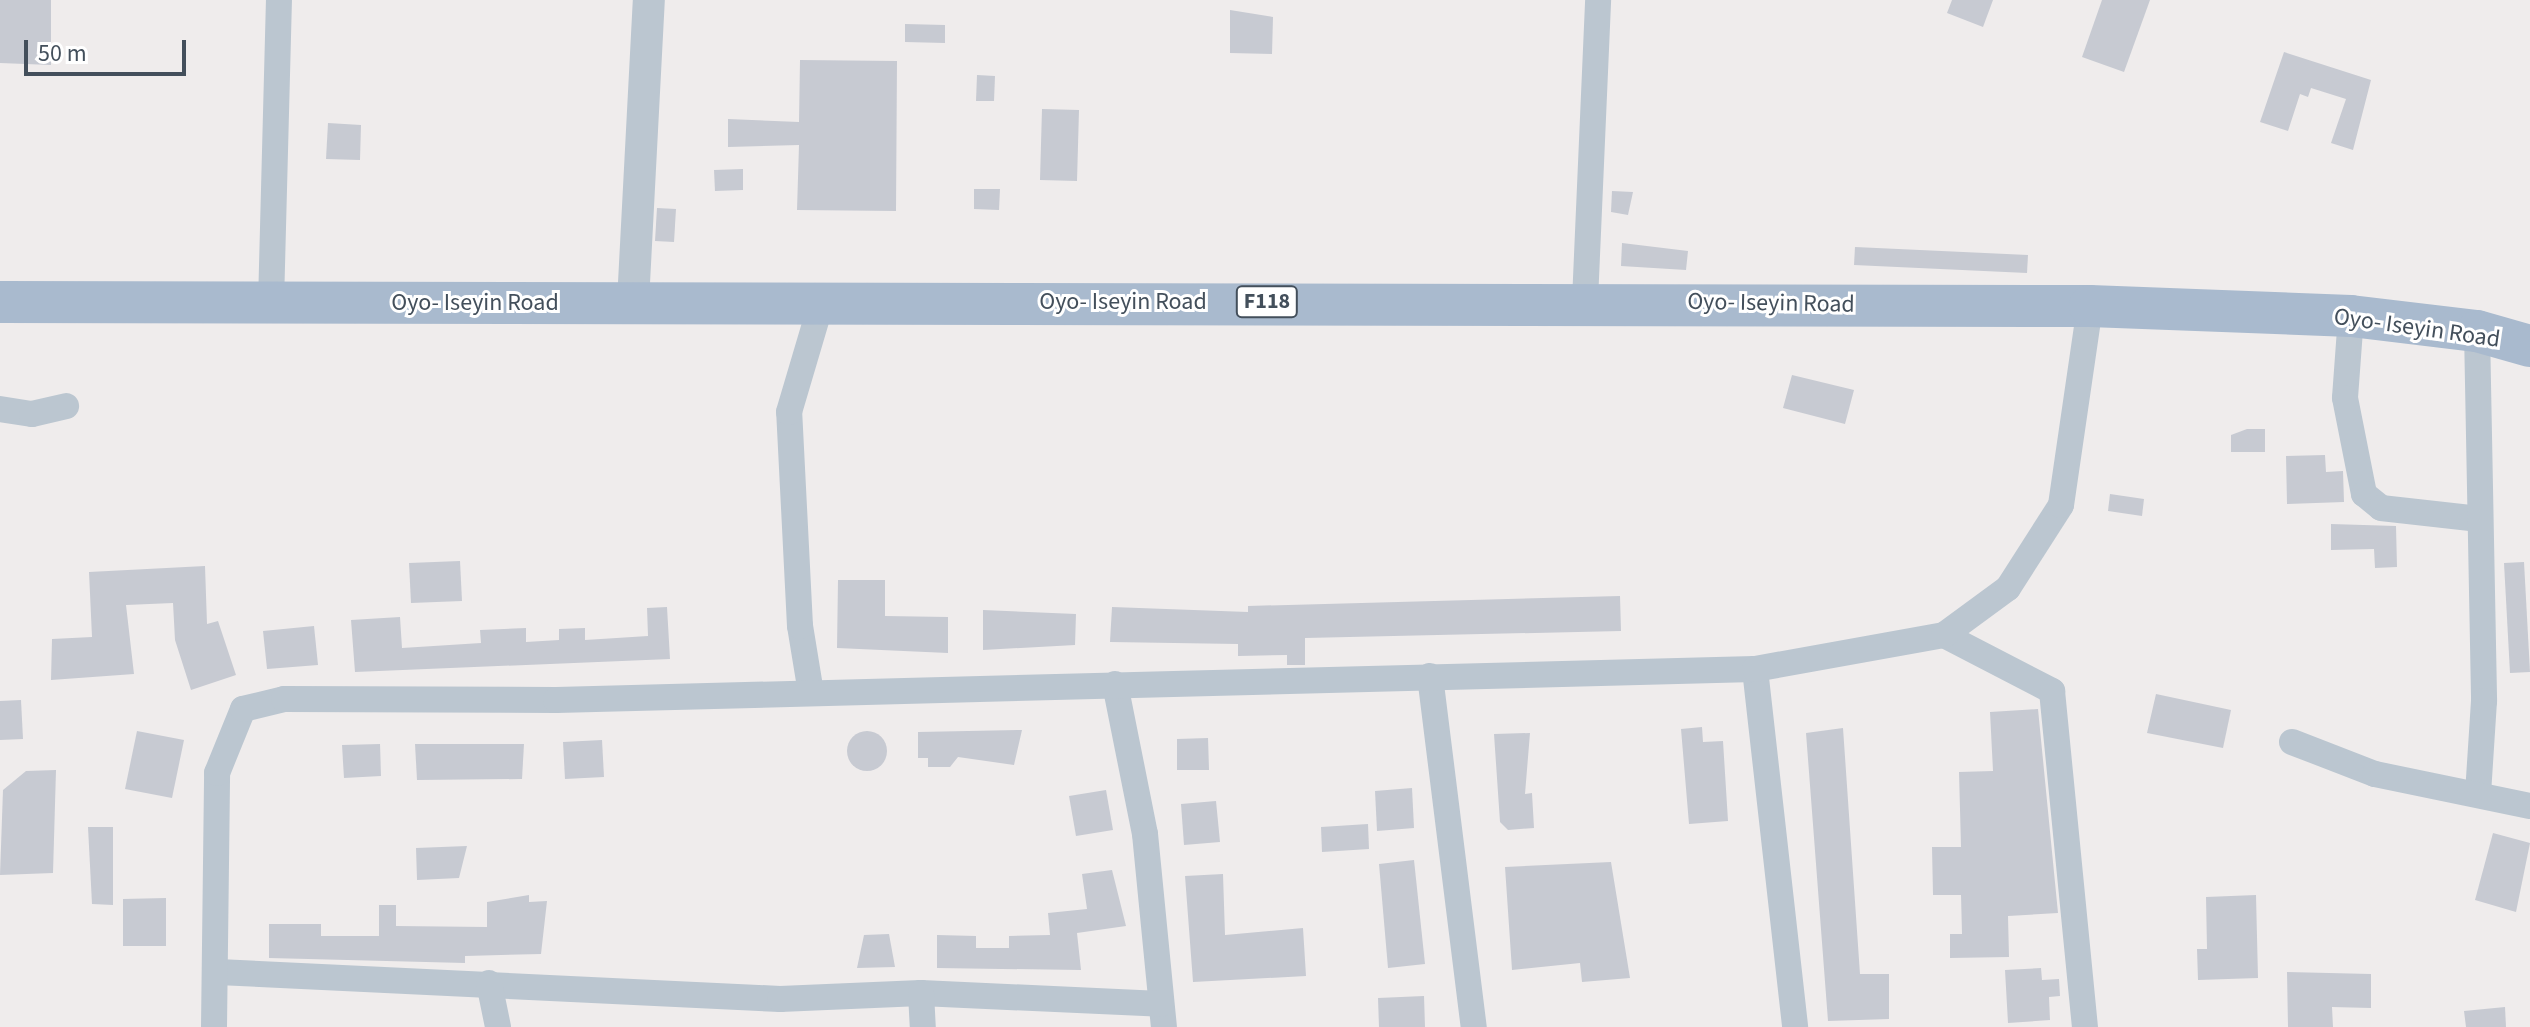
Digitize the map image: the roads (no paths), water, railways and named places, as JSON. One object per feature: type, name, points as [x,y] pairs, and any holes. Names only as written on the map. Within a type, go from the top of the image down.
[{"type":"main road","name":"Oyo- Iseyin Road","points":[[0,302],[821,304],[1585,301],[2090,306],[2351,316],[2477,331],[2530,346]]},
{"type":"street","points":[[271,304],[279,0]]},
{"type":"street","points":[[633,302],[649,0]]},
{"type":"street","points":[[1585,301],[1598,0]]},
{"type":"street","points":[[811,693],[800,626],[789,412],[821,304]]},
{"type":"street","points":[[214,1027],[218,972],[217,773],[243,709],[284,699],[811,693],[1755,669],[1944,635],[2008,588],[2061,505],[2090,306]]},
{"type":"street","points":[[2351,316],[2345,398],[2364,494],[2381,508],[2479,519]]},
{"type":"street","points":[[2477,331],[2484,701],[2478,793]]},
{"type":"street","points":[[0,409],[32,414],[66,406]]},
{"type":"street","points":[[1944,635],[2052,691],[2085,1027]]},
{"type":"street","points":[[1755,669],[1795,1027]]},
{"type":"street","points":[[1430,676],[1474,1027]]},
{"type":"street","points":[[218,972],[780,999],[921,993],[1162,1016],[1145,834],[1115,684]]},
{"type":"street","points":[[2292,742],[2375,774],[2530,806]]},
{"type":"street","points":[[489,983],[498,1027]]},
{"type":"street","points":[[921,993],[923,1027]]}]
